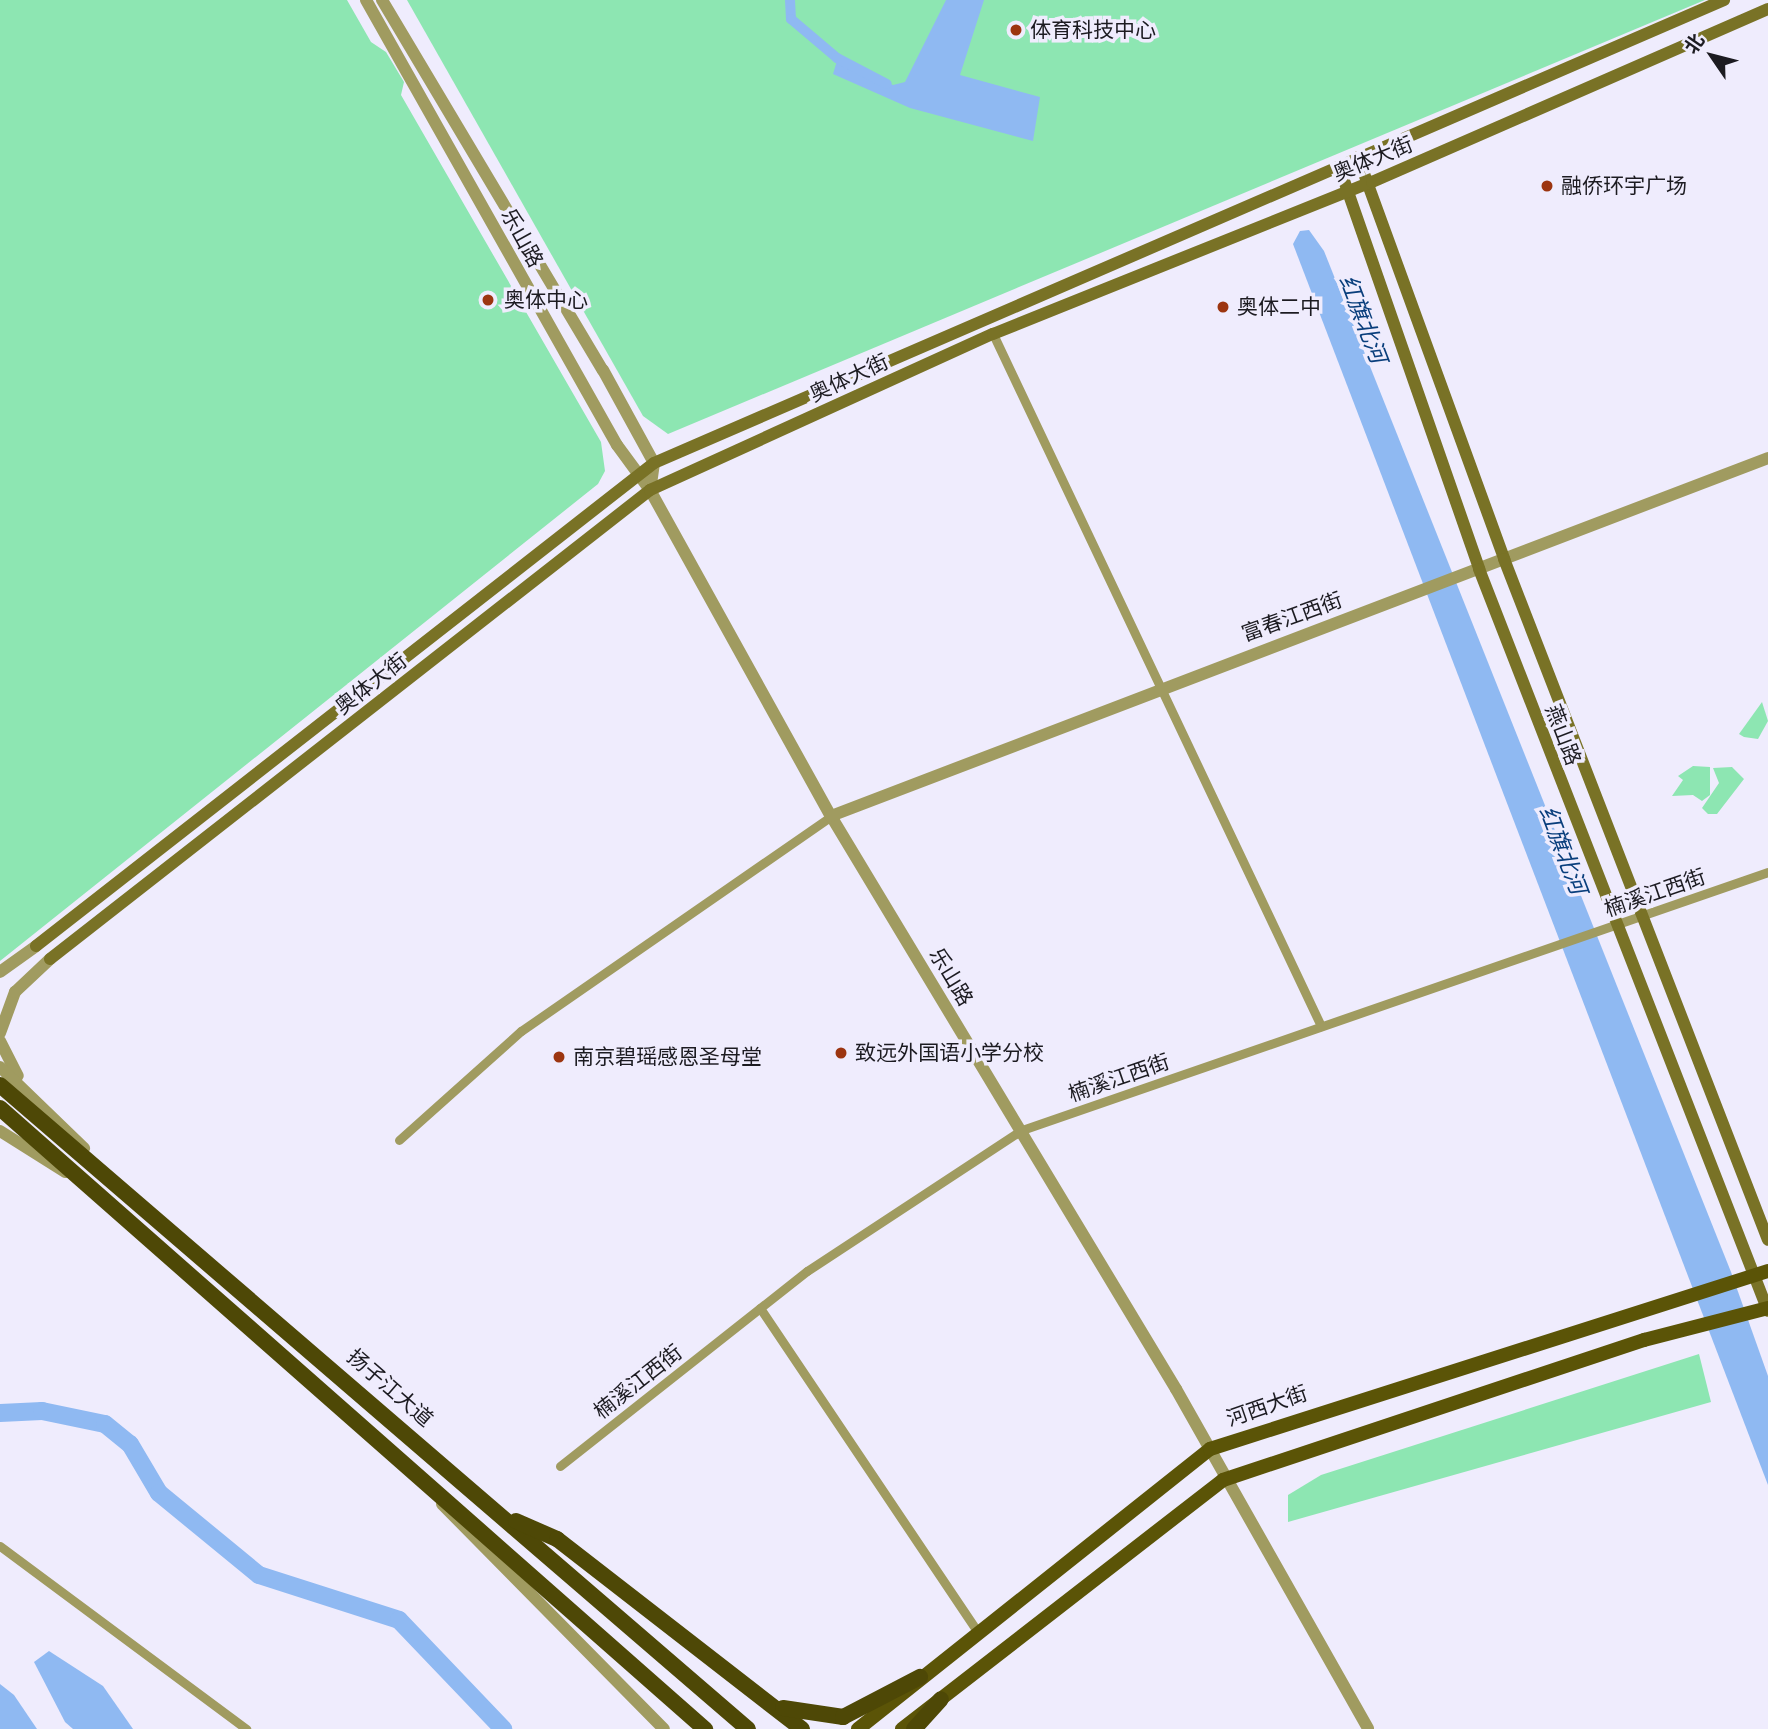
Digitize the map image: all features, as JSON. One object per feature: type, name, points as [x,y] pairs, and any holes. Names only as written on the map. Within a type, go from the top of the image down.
[{"type":"highway","name":"扬子江大道","points":[[0,1085],[748,1729]]},
{"type":"highway","points":[[0,1108],[71,1177],[705,1729]]},
{"type":"highway","points":[[503,1516],[557,1539],[802,1729]]},
{"type":"highway","points":[[762,1698],[800,1714],[843,1717],[919,1677]]},
{"type":"highway","points":[[914,1729],[942,1699]]},
{"type":"main road","name":"奥体大街","points":[[36,946],[654,463],[1724,0]]},
{"type":"main road","name":"奥体大街","points":[[50,959],[650,490],[993,334],[1372,181],[1768,9]]},
{"type":"main road","name":"燕山路","points":[[1358,157],[1372,181],[1504,559],[1639,916],[1768,1240]]},
{"type":"main road","name":"燕山路","points":[[1339,166],[1479,569],[1615,925],[1761,1274],[1768,1309]]},
{"type":"main road","name":"河西大街","points":[[858,1729],[976,1631],[1210,1449],[1761,1274]]},
{"type":"main road","points":[[902,1729],[1223,1480],[1704,1325],[1768,1309]]},
{"type":"street","name":"乐山路","points":[[366,0],[636,477],[650,490],[831,816],[1022,1130],[1210,1449],[1223,1480],[1368,1729]]},
{"type":"street","name":"乐山路","points":[[382,0],[549,272],[654,463]]},
{"type":"street","points":[[993,334],[1164,684],[1321,1026]]},
{"type":"street","name":"富春江西街","points":[[831,816],[1164,684],[1479,569],[1768,458]]},
{"type":"street","points":[[650,490],[654,463]]},
{"type":"street","points":[[399,1140],[521,1031],[831,816]]},
{"type":"street","name":"楠溪江西街","points":[[559,1466],[760,1308],[1022,1130],[1768,872]]},
{"type":"street","points":[[0,972],[36,946]]},
{"type":"street","points":[[0,1033],[3,1010],[50,959]]},
{"type":"street","points":[[0,1041],[12,1069],[51,1117]]},
{"type":"street","points":[[0,1067],[163,1223]]},
{"type":"street","points":[[0,1131],[71,1177]]},
{"type":"street","points":[[760,1308],[976,1631]]},
{"type":"street","points":[[430,1490],[664,1729]]},
{"type":"street","points":[[0,1546],[246,1729]]},
{"type":"green space","points":[[0,0],[347,0],[371,42],[386,52],[404,82],[401,95],[601,442],[605,471],[598,484],[0,961]]},
{"type":"green space","points":[[407,0],[1705,0],[668,434],[643,416]]},
{"type":"green space","points":[[1762,702],[1768,721],[1758,739],[1739,734]]},
{"type":"green space","points":[[1693,766],[1710,767],[1710,795],[1702,801],[1693,795],[1672,796],[1683,780],[1678,776]]},
{"type":"green space","points":[[1732,767],[1744,779],[1717,814],[1708,814],[1702,808],[1719,783],[1713,768]]},
{"type":"green space","points":[[1699,1354],[1711,1402],[1288,1522],[1288,1495],[1321,1475]]},
{"type":"water","points":[[946,0],[984,0],[960,75],[1040,97],[1033,141],[910,108],[833,74],[837,61],[893,85],[905,82]]},
{"type":"water","points":[[1309,230],[1324,251],[1731,1272],[1768,1376],[1768,1485],[1293,244],[1300,231]]},
{"type":"water","points":[[49,1651],[103,1686],[133,1729],[73,1729],[65,1722],[34,1662]]},
{"type":"water","points":[[0,1684],[14,1695],[37,1729],[0,1729]]},
{"type":"waterway","points":[[790,0],[791,19],[837,58],[887,84]]},
{"type":"waterway","points":[[0,1413],[42,1411],[105,1424],[130,1444],[159,1493],[259,1575],[399,1620],[503,1729]]},
{"type":"place","name":"体育科技中心","points":[[1016,30]]},
{"type":"place","name":"融侨环宇广场","points":[[1547,186]]},
{"type":"place","name":"奥体中心","points":[[488,300]]},
{"type":"place","name":"奥体二中","points":[[1223,307]]},
{"type":"place","name":"致远外国语小学分校","points":[[841,1053]]},
{"type":"place","name":"南京碧瑶感恩圣母堂","points":[[559,1057]]},
{"type":"water label","name":"红旗北河","points":[[1363,319]]},
{"type":"water label","name":"红旗北河","points":[[1563,850]]}]
